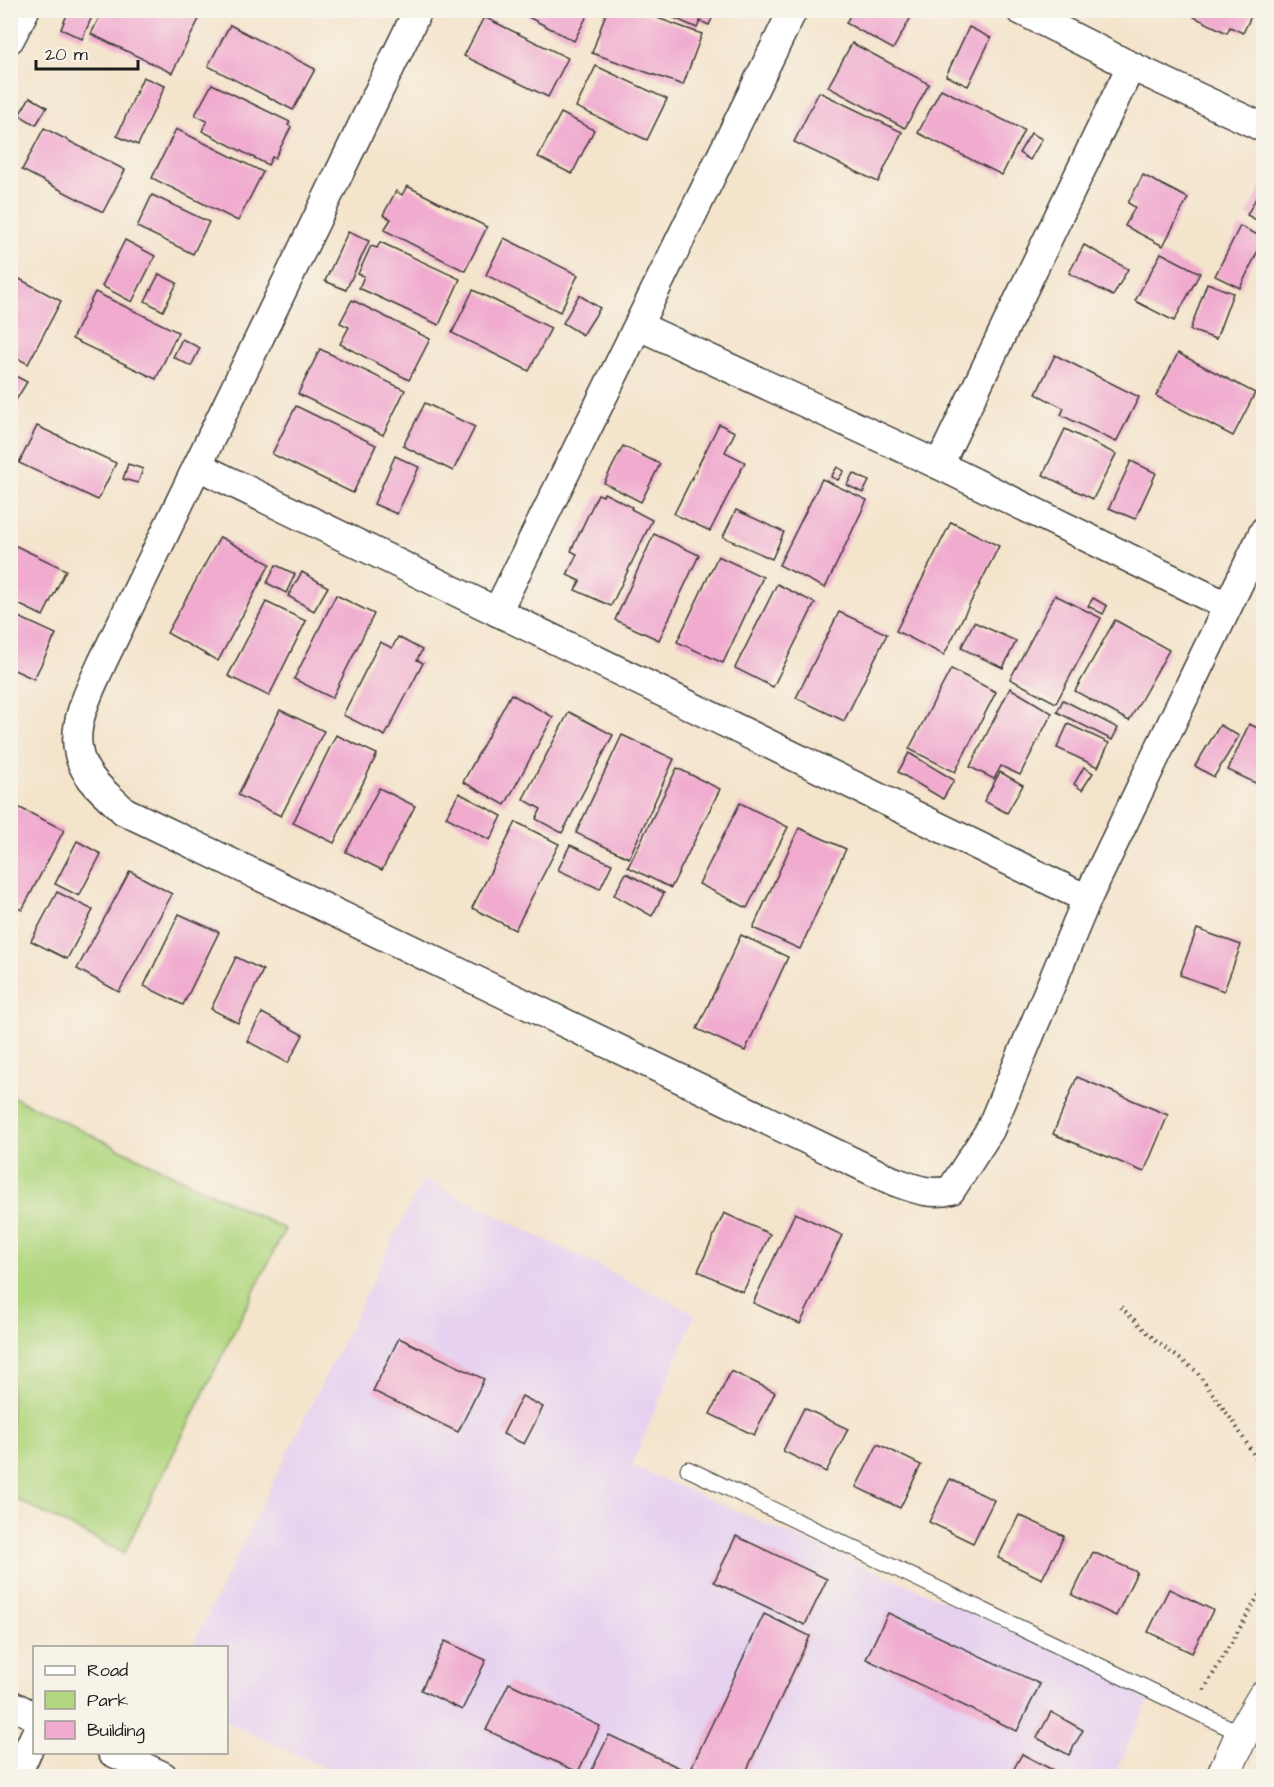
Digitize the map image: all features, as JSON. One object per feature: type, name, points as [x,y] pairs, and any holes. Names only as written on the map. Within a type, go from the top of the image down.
[{"type":"street","points":[[10,39],[25,10]]},
{"type":"street","points":[[418,10],[102,663],[79,715],[77,747],[87,773],[124,812],[892,1181],[925,1192],[939,1193],[951,1190],[990,1130],[1087,899],[1263,531]]},
{"type":"street","points":[[497,612],[793,10]]},
{"type":"street","points":[[1020,10],[1131,66],[1263,128]]},
{"type":"street","points":[[939,465],[1131,66]]},
{"type":"street","points":[[639,326],[939,465],[1227,606]]},
{"type":"street","points":[[198,466],[1087,899]]},
{"type":"street","points":[[1223,1776],[1242,1734],[1263,1697]]},
{"type":"street","points":[[10,1704],[33,1716]]},
{"type":"street","points":[[16,1776],[33,1739]]},
{"type":"street","points":[[116,1754],[163,1776]]},
{"type":"lane","points":[[688,1469],[1242,1734]]},
{"type":"path","points":[[1121,1307],[1156,1341],[1196,1371],[1234,1423],[1263,1471]]},
{"type":"path","points":[[1193,1710],[1263,1586]]},
{"type":"shaded area","points":[[423,1179],[695,1314],[632,1466],[1153,1691],[1114,1776],[342,1776],[228,1722],[228,1646],[192,1646]]},
{"type":"green space","points":[[11,1096],[285,1229],[124,1553],[11,1497]]},
{"type":"building","points":[[69,10],[95,10],[82,39],[61,29]]},
{"type":"building","points":[[103,10],[187,10],[200,17],[172,73],[91,34]]},
{"type":"building","points":[[515,10],[590,10],[574,41]]},
{"type":"building","points":[[607,10],[635,10],[702,34],[683,85],[592,53]]},
{"type":"building","points":[[664,10],[716,10],[709,25],[700,21],[697,28],[663,13]]},
{"type":"building","points":[[853,10],[915,10],[893,49],[846,23]]},
{"type":"building","points":[[1197,10],[1254,10],[1243,33],[1230,27],[1227,33],[1194,17]]},
{"type":"building","points":[[484,17],[568,58],[548,97],[464,56]]},
{"type":"building","points":[[230,25],[315,69],[293,110],[208,66]]},
{"type":"building","points":[[969,27],[991,38],[968,86],[946,76]]},
{"type":"building","points":[[852,43],[929,84],[905,128],[828,87]]},
{"type":"building","points":[[596,66],[667,99],[647,140],[576,107]]},
{"type":"building","points":[[143,77],[165,86],[138,145],[117,136]]},
{"type":"building","points":[[212,84],[290,122],[288,125],[291,127],[275,158],[272,157],[268,165],[202,131],[207,121],[195,115]]},
{"type":"building","points":[[941,89],[1024,130],[1002,175],[918,133]]},
{"type":"building","points":[[819,92],[902,132],[878,182],[794,142]]},
{"type":"building","points":[[30,97],[47,107],[36,125],[19,115]]},
{"type":"building","points":[[561,113],[594,130],[572,174],[538,157]]},
{"type":"building","points":[[44,128],[125,170],[103,212],[22,170]]},
{"type":"building","points":[[176,129],[263,172],[238,221],[152,178]]},
{"type":"building","points":[[1031,133],[1042,139],[1030,160],[1019,153]]},
{"type":"building","points":[[1143,175],[1188,198],[1163,246],[1125,226],[1135,207],[1128,203]]},
{"type":"building","points":[[1264,183],[1264,224],[1247,215]]},
{"type":"building","points":[[407,186],[487,227],[465,271],[384,230],[391,219],[383,215],[396,191],[402,195]]},
{"type":"building","points":[[152,195],[209,222],[193,254],[137,227]]},
{"type":"building","points":[[1240,226],[1264,238],[1240,288],[1215,276]]},
{"type":"building","points":[[348,232],[369,241],[346,290],[325,281]]},
{"type":"building","points":[[504,238],[578,275],[560,312],[486,275]]},
{"type":"building","points":[[125,240],[155,256],[132,302],[102,286]]},
{"type":"building","points":[[380,242],[460,279],[439,325],[359,288],[364,276],[358,274],[371,246],[377,248]]},
{"type":"building","points":[[1084,245],[1128,269],[1113,296],[1069,273]]},
{"type":"building","points":[[1161,253],[1200,273],[1174,321],[1135,301]]},
{"type":"building","points":[[10,274],[61,301],[28,364],[10,354]]},
{"type":"building","points":[[159,274],[177,283],[163,311],[145,301]]},
{"type":"building","points":[[1207,283],[1233,293],[1216,339],[1190,330]]},
{"type":"building","points":[[473,290],[551,328],[529,371],[452,333]]},
{"type":"building","points":[[95,292],[178,332],[156,379],[72,339]]},
{"type":"building","points":[[579,295],[600,308],[583,335],[563,323]]},
{"type":"building","points":[[352,300],[430,339],[409,380],[340,344],[349,327],[340,323]]},
{"type":"building","points":[[182,339],[200,348],[191,366],[173,357]]},
{"type":"building","points":[[320,349],[405,390],[383,435],[298,394]]},
{"type":"building","points":[[1178,353],[1255,393],[1233,436],[1156,396]]},
{"type":"building","points":[[1055,355],[1139,397],[1116,442],[1061,415],[1064,408],[1036,394]]},
{"type":"building","points":[[10,373],[27,382],[10,410]]},
{"type":"building","points":[[425,403],[475,427],[453,471],[403,446]]},
{"type":"building","points":[[296,406],[376,445],[353,493],[272,454]]},
{"type":"building","points":[[719,424],[735,432],[725,452],[745,462],[710,531],[674,514]]},
{"type":"building","points":[[37,426],[116,463],[98,500],[19,463]]},
{"type":"building","points":[[1065,429],[1116,454],[1093,499],[1043,475]]},
{"type":"building","points":[[623,446],[660,464],[641,502],[604,483]]},
{"type":"building","points":[[395,456],[419,467],[397,514],[374,504]]},
{"type":"building","points":[[1131,461],[1156,473],[1135,519],[1109,508]]},
{"type":"building","points":[[128,464],[143,469],[138,483],[123,479]]},
{"type":"building","points":[[837,467],[844,471],[838,480],[831,477]]},
{"type":"building","points":[[853,473],[869,481],[863,493],[847,485]]},
{"type":"building","points":[[822,479],[867,500],[825,588],[779,565]]},
{"type":"building","points":[[604,493],[652,520],[611,606],[575,590],[580,581],[567,575],[577,554],[571,551],[598,494],[603,496]]},
{"type":"building","points":[[736,510],[784,532],[772,559],[723,537]]},
{"type":"building","points":[[951,522],[999,546],[944,655],[896,631]]},
{"type":"building","points":[[654,534],[699,555],[659,640],[615,620]]},
{"type":"building","points":[[220,537],[270,564],[218,661],[167,633]]},
{"type":"building","points":[[10,543],[66,570],[43,616],[10,600]]},
{"type":"building","points":[[718,556],[763,577],[723,663],[677,642]]},
{"type":"building","points":[[276,565],[295,574],[286,593],[267,583]]},
{"type":"building","points":[[302,572],[328,587],[314,611],[288,596]]},
{"type":"building","points":[[777,584],[815,603],[773,687],[735,668]]},
{"type":"building","points":[[336,595],[374,614],[332,698],[294,679]]},
{"type":"building","points":[[1055,595],[1101,618],[1056,703],[1010,679]]},
{"type":"building","points":[[1093,598],[1107,606],[1103,614],[1088,606]]},
{"type":"building","points":[[266,602],[306,621],[269,696],[228,676]]},
{"type":"building","points":[[839,612],[887,634],[844,721],[796,698]]},
{"type":"building","points":[[10,613],[56,634],[34,679],[10,668]]},
{"type":"building","points":[[1115,620],[1169,650],[1129,721],[1075,691]]},
{"type":"building","points":[[974,622],[1016,641],[1003,668],[961,648]]},
{"type":"building","points":[[398,637],[422,650],[417,660],[423,663],[385,736],[343,715],[380,642],[392,648]]},
{"type":"building","points":[[951,669],[996,692],[955,772],[909,749]]},
{"type":"building","points":[[1010,688],[1052,713],[1020,775],[1001,766],[994,779],[970,767]]},
{"type":"building","points":[[511,694],[553,717],[505,805],[463,782]]},
{"type":"building","points":[[1063,700],[1118,728],[1112,740],[1057,712]]},
{"type":"building","points":[[280,710],[324,731],[281,816],[238,795]]},
{"type":"building","points":[[569,712],[613,735],[562,833],[536,819],[541,809],[523,799]]},
{"type":"building","points":[[1068,724],[1109,743],[1098,767],[1057,748]]},
{"type":"building","points":[[1249,724],[1264,731],[1264,787],[1228,770]]},
{"type":"building","points":[[1220,725],[1239,736],[1214,777],[1195,766]]},
{"type":"building","points":[[336,735],[377,754],[334,843],[293,823]]},
{"type":"building","points":[[622,735],[674,759],[629,858],[576,833]]},
{"type":"building","points":[[909,753],[954,780],[943,799],[898,772]]},
{"type":"building","points":[[1084,767],[1093,773],[1082,790],[1074,784]]},
{"type":"building","points":[[677,768],[720,789],[671,888],[628,867]]},
{"type":"building","points":[[1000,772],[1023,785],[1007,813],[984,801]]},
{"type":"building","points":[[379,788],[415,806],[382,870],[346,852]]},
{"type":"building","points":[[459,793],[502,816],[490,840],[446,817]]},
{"type":"building","points":[[740,803],[788,827],[747,908],[699,884]]},
{"type":"building","points":[[14,805],[64,830],[22,910],[10,904],[10,811]]},
{"type":"building","points":[[516,822],[559,844],[515,930],[472,908]]},
{"type":"building","points":[[799,828],[846,849],[800,949],[753,928]]},
{"type":"building","points":[[77,841],[101,854],[79,896],[55,884]]},
{"type":"building","points":[[570,845],[612,864],[600,889],[558,870]]},
{"type":"building","points":[[130,871],[172,894],[119,992],[77,969]]},
{"type":"building","points":[[626,873],[664,893],[652,916],[614,895]]},
{"type":"building","points":[[57,892],[93,910],[67,959],[31,941]]},
{"type":"building","points":[[179,914],[219,932],[183,1005],[144,986]]},
{"type":"building","points":[[1197,929],[1241,945],[1224,991],[1180,975]]},
{"type":"building","points":[[741,935],[788,957],[745,1051],[697,1029]]},
{"type":"building","points":[[236,957],[263,970],[238,1023],[211,1009]]},
{"type":"building","points":[[262,1013],[303,1035],[288,1063],[247,1041]]},
{"type":"building","points":[[1077,1077],[1168,1115],[1144,1172],[1053,1134]]},
{"type":"building","points":[[724,1213],[770,1234],[743,1292],[698,1271]]},
{"type":"building","points":[[795,1213],[842,1235],[800,1324],[753,1303]]},
{"type":"building","points":[[399,1338],[484,1379],[458,1432],[373,1391]]},
{"type":"building","points":[[731,1371],[775,1392],[754,1435],[710,1414]]},
{"type":"building","points":[[522,1396],[543,1407],[524,1444],[503,1434]]},
{"type":"building","points":[[804,1408],[848,1429],[826,1472],[783,1451]]},
{"type":"building","points":[[878,1444],[921,1465],[900,1508],[856,1487]]},
{"type":"building","points":[[950,1479],[994,1500],[973,1543],[929,1522]]},
{"type":"building","points":[[1019,1515],[1064,1536],[1042,1579],[998,1558]]},
{"type":"building","points":[[736,1536],[827,1579],[805,1625],[714,1582]]},
{"type":"building","points":[[1093,1552],[1137,1572],[1116,1616],[1072,1595]]},
{"type":"building","points":[[1169,1589],[1213,1610],[1192,1653],[1148,1632]]},
{"type":"building","points":[[888,1613],[1040,1684],[1017,1731],[866,1659]]},
{"type":"building","points":[[764,1614],[810,1636],[744,1776],[716,1776],[692,1766]]},
{"type":"building","points":[[445,1641],[486,1660],[462,1710],[421,1690]]},
{"type":"building","points":[[509,1683],[600,1726],[578,1772],[486,1730]]},
{"type":"building","points":[[1051,1712],[1083,1730],[1069,1755],[1037,1738]]},
{"type":"building","points":[[609,1735],[697,1776],[589,1776]]},
{"type":"building","points":[[1022,1754],[1064,1776],[1010,1776]]}]
